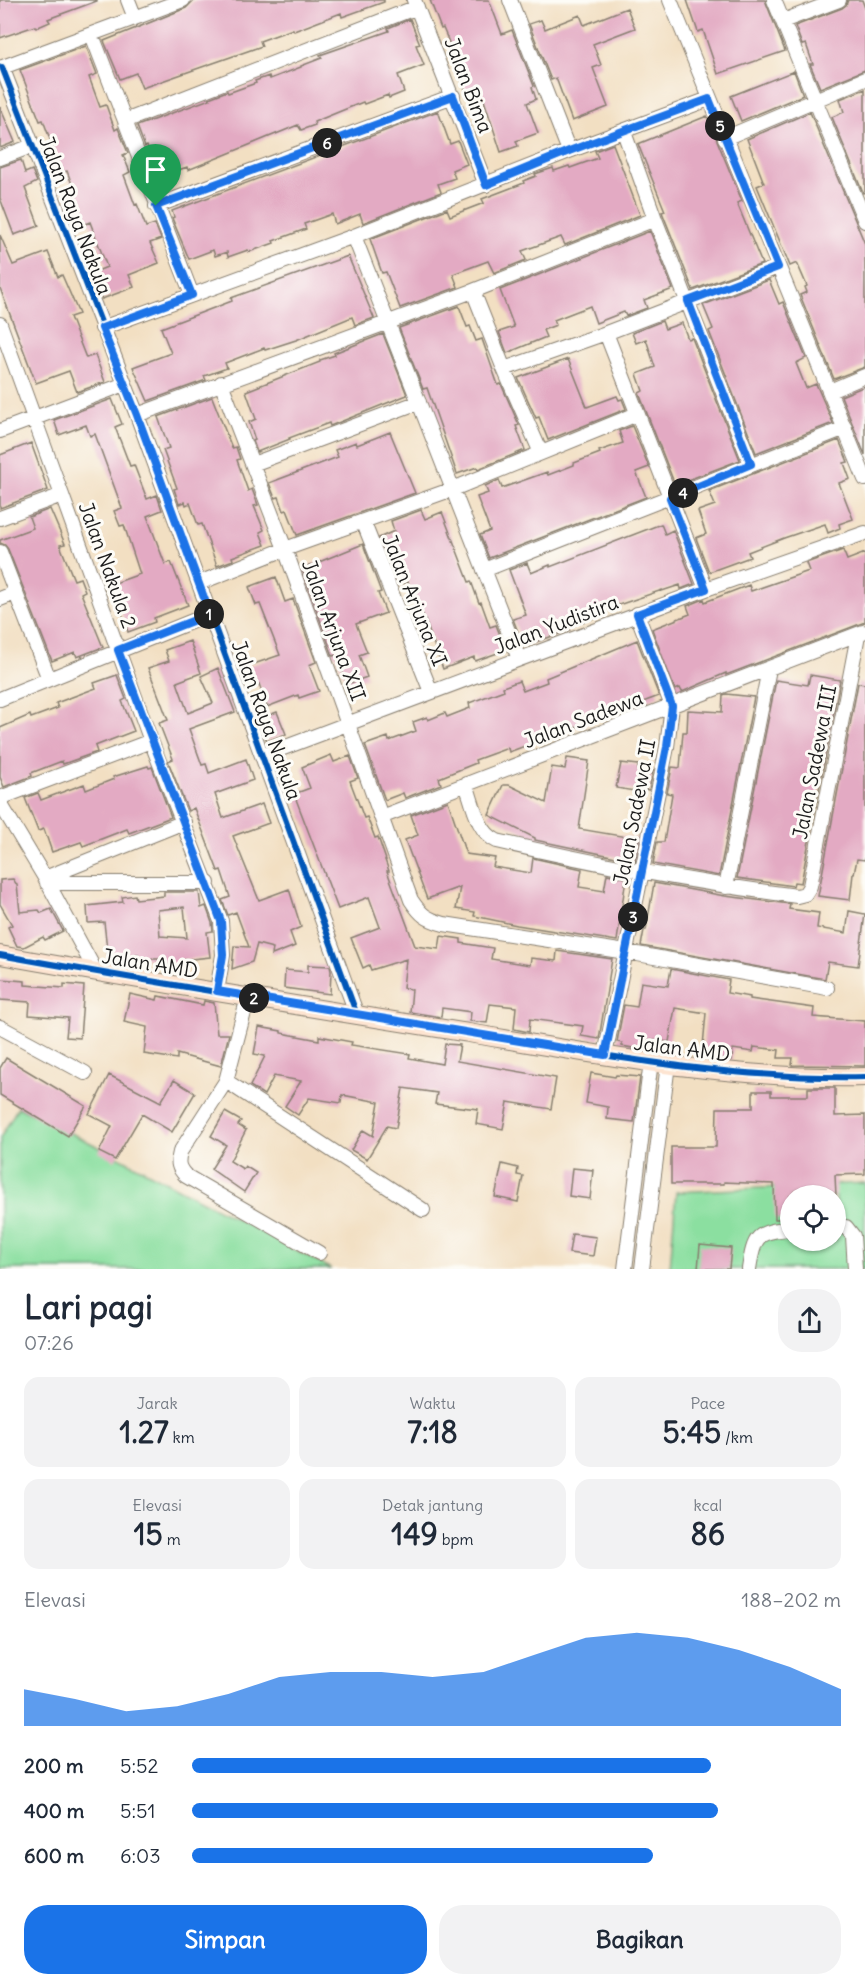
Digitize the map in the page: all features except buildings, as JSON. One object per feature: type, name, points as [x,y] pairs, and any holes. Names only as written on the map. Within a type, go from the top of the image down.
[{"type":"street","points":[[128,0],[135,18]]},
{"type":"street","points":[[1,68],[183,0]]},
{"type":"street","points":[[510,0],[569,151]]},
{"type":"street","points":[[670,0],[865,478]]},
{"type":"street","points":[[774,0],[865,221]]},
{"type":"street","points":[[783,21],[839,0]]},
{"type":"street","points":[[125,121],[416,3]]},
{"type":"street","name":"Jalan Bima","points":[[416,3],[486,185]]},
{"type":"street","points":[[92,35],[192,295]]},
{"type":"street","name":"Jalan Raya Nakula","points":[[1,68],[137,415],[357,1015]]},
{"type":"street","points":[[725,138],[865,79]]},
{"type":"street","points":[[156,206],[453,96]]},
{"type":"street","points":[[102,328],[354,236],[569,151],[709,99]]},
{"type":"street","points":[[624,132],[655,219],[751,464]]},
{"type":"street","points":[[0,158],[32,146]]},
{"type":"street","points":[[137,415],[473,291],[655,219]]},
{"type":"street","points":[[354,236],[519,659]]},
{"type":"street","points":[[504,369],[606,333],[778,267]]},
{"type":"street","points":[[473,291],[541,453]]},
{"type":"street","name":"Jalan Nakula 2","points":[[0,324],[118,650],[221,921],[223,955],[217,991]]},
{"type":"street","points":[[606,333],[706,589]]},
{"type":"street","points":[[830,391],[865,376]]},
{"type":"street","name":"Jalan Arjuna XII","points":[[221,383],[285,549],[411,900],[419,912],[428,919],[444,924],[626,952],[827,988]]},
{"type":"street","points":[[0,431],[125,384]]},
{"type":"street","points":[[253,464],[419,402]]},
{"type":"street","points":[[199,583],[285,549],[453,489],[637,414]]},
{"type":"street","points":[[484,570],[845,428]]},
{"type":"street","points":[[0,518],[62,495]]},
{"type":"street","name":"Jalan Arjuna XI","points":[[363,521],[431,692]]},
{"type":"street","name":"Jalan Yudistira","points":[[262,756],[637,614],[865,533]]},
{"type":"street","points":[[0,552],[49,679]]},
{"type":"street","points":[[0,599],[15,593]]},
{"type":"street","points":[[0,699],[210,614]]},
{"type":"street","name":"Jalan Sadewa II","points":[[605,1055],[667,747],[672,706],[637,614]]},
{"type":"street","name":"Jalan Sadewa","points":[[381,817],[862,633]]},
{"type":"street","name":"Jalan Sadewa III","points":[[726,887],[797,896],[805,894],[810,886],[862,633]]},
{"type":"street","points":[[466,784],[483,831],[490,838],[557,855],[726,887],[769,669]]},
{"type":"street","points":[[0,798],[152,741]]},
{"type":"street","points":[[0,803],[46,880],[96,972]]},
{"type":"street","points":[[46,880],[184,822]]},
{"type":"street","points":[[46,880],[208,883]]},
{"type":"street","name":"Jalan AMD","points":[[0,955],[659,1063],[797,1077],[865,1077]]},
{"type":"street","points":[[248,997],[226,1081],[180,1152],[177,1161],[179,1169],[186,1176],[319,1253]]},
{"type":"street","points":[[0,1027],[85,1074]]},
{"type":"street","points":[[625,1269],[659,1063]]},
{"type":"street","points":[[642,1269],[659,1063]]},
{"type":"street","points":[[226,1081],[423,1210]]},
{"type":"street","points":[[846,1227],[853,1236],[855,1269]]},
{"type":"street","points":[[749,1269],[756,1243],[762,1234],[769,1230],[780,1229]]},
{"type":"green space","points":[[18,1107],[123,1159],[331,1269],[0,1269],[0,1138]]},
{"type":"green space","points":[[865,1183],[865,1269],[670,1269],[676,1192],[780,1187],[780,1251],[846,1251],[846,1185],[823,1185]]},
{"type":"cycle path","points":[[2,67],[137,415],[357,1015]]},
{"type":"cycle path","points":[[0,955],[567,1050],[666,1064],[765,1074],[865,1077]]},
{"type":"route","points":[[453,96],[486,185],[569,151],[709,99],[778,267],[688,301],[751,464],[670,498],[706,589],[637,614],[672,706],[667,747],[605,1055],[217,991],[223,955],[221,921],[118,650],[210,614],[137,415],[102,328],[192,295],[156,206],[453,96]]}]
